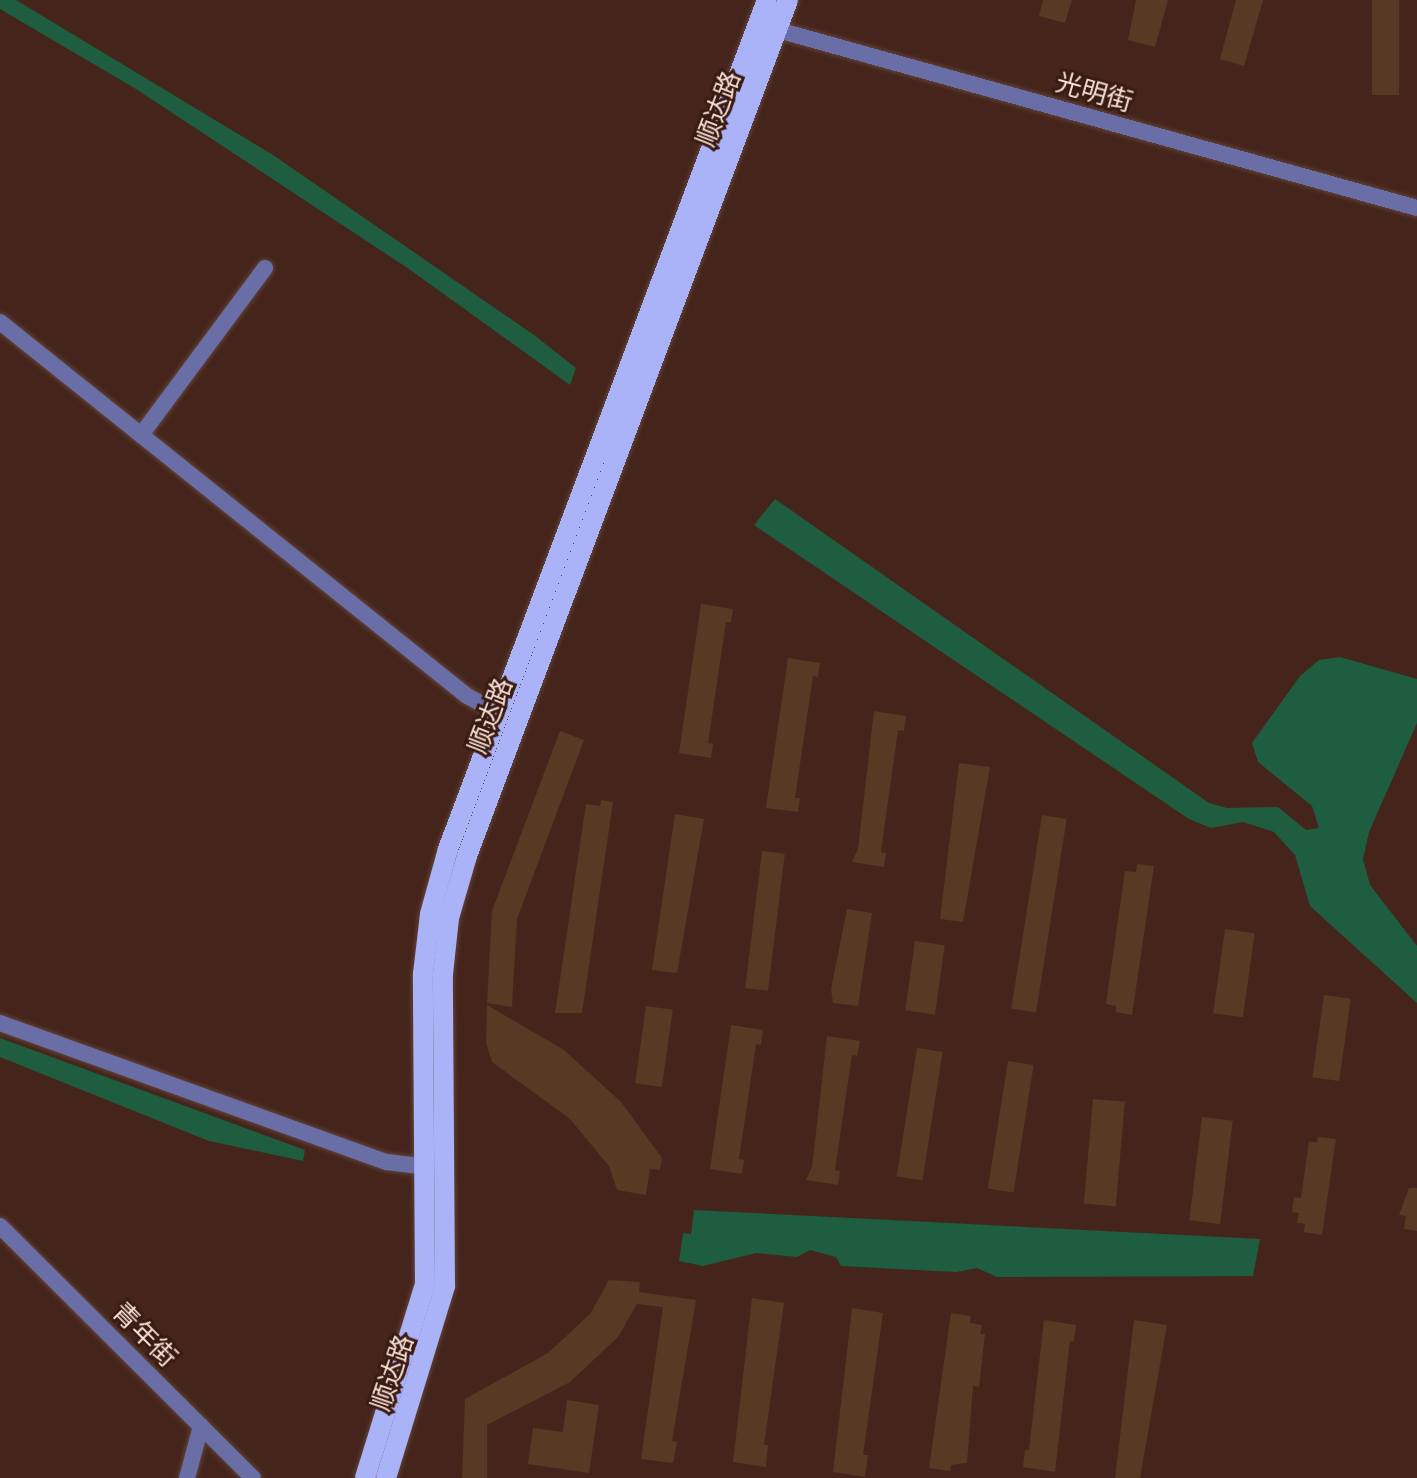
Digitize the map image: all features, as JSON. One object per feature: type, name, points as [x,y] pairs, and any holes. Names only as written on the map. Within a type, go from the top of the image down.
[{"type":"main road","name":"顺达路","points":[[386,1478],[445,1286],[443,974],[449,918],[467,856],[768,27],[767,0]]},
{"type":"main road","name":"顺达路","points":[[365,1478],[420,1310],[428,1257],[424,943],[448,849],[768,27],[788,0]]},
{"type":"street","name":"光明街","points":[[768,27],[1417,208]]},
{"type":"street","points":[[141,435],[265,268]]},
{"type":"street","points":[[0,322],[467,696],[499,713]]},
{"type":"street","points":[[0,1023],[387,1162],[426,1167]]},
{"type":"street","name":"青年街","points":[[0,1226],[253,1478]]},
{"type":"street","points":[[187,1478],[201,1426]]},
{"type":"shaded area","points":[[0,0],[16,0],[273,155],[534,335],[576,368],[570,385],[409,269],[136,89],[0,9]]},
{"type":"shaded area","points":[[775,499],[1209,803],[1227,808],[1278,807],[1306,830],[1319,828],[1312,806],[1258,762],[1252,743],[1300,676],[1319,660],[1340,657],[1417,679],[1417,723],[1369,832],[1363,859],[1370,885],[1417,946],[1417,1003],[1310,906],[1295,855],[1274,832],[1243,822],[1211,828],[1189,819],[754,525]]},
{"type":"shaded area","points":[[0,1038],[305,1150],[303,1161],[209,1141],[0,1057]]},
{"type":"shaded area","points":[[694,1210],[1260,1239],[1253,1276],[997,1277],[977,1268],[956,1272],[841,1266],[836,1257],[810,1250],[797,1257],[756,1253],[703,1266],[679,1261],[683,1233],[691,1234]]},
{"type":"building","points":[[1043,0],[1072,0],[1065,23],[1039,16]]},
{"type":"building","points":[[1136,0],[1168,0],[1155,47],[1128,40]]},
{"type":"building","points":[[1236,0],[1263,0],[1244,66],[1220,59]]},
{"type":"building","points":[[1372,0],[1399,0],[1399,95],[1372,95]]},
{"type":"building","points":[[701,604],[733,609],[731,622],[726,622],[708,743],[713,744],[711,758],[679,753]]},
{"type":"building","points":[[788,658],[820,663],[818,677],[813,676],[795,798],[800,798],[798,812],[766,808]]},
{"type":"building","points":[[874,711],[906,716],[904,731],[898,730],[881,852],[886,853],[884,867],[852,862],[858,849]]},
{"type":"building","points":[[560,731],[584,740],[517,919],[512,1007],[487,1003],[492,911]]},
{"type":"building","points":[[959,763],[990,767],[963,922],[940,919]]},
{"type":"building","points":[[601,800],[613,802],[582,1013],[555,1013],[586,804],[600,806]]},
{"type":"building","points":[[675,814],[704,819],[677,973],[652,970]]},
{"type":"building","points":[[1042,815],[1067,819],[1036,1012],[1011,1009]]},
{"type":"building","points":[[762,851],[785,854],[768,991],[745,988]]},
{"type":"building","points":[[1137,864],[1154,866],[1132,1015],[1116,1012],[1116,1006],[1106,1004],[1125,871],[1136,872]]},
{"type":"building","points":[[847,909],[872,913],[858,1006],[833,1003],[831,989]]},
{"type":"building","points":[[1225,929],[1255,933],[1243,1017],[1213,1013]]},
{"type":"building","points":[[915,941],[945,945],[935,1014],[905,1010]]},
{"type":"building","points":[[1324,995],[1351,999],[1339,1081],[1312,1077]]},
{"type":"building","points":[[487,1005],[564,1050],[621,1102],[662,1158],[660,1170],[650,1169],[646,1195],[617,1190],[609,1166],[569,1118],[492,1062],[486,1043]]},
{"type":"building","points":[[646,1006],[673,1010],[662,1087],[635,1083]]},
{"type":"building","points":[[731,1025],[763,1030],[761,1045],[756,1044],[739,1159],[744,1160],[742,1174],[710,1169]]},
{"type":"building","points":[[827,1036],[860,1041],[857,1056],[852,1055],[835,1170],[840,1171],[838,1185],[806,1180],[812,1167]]},
{"type":"building","points":[[917,1048],[943,1052],[922,1180],[897,1176]]},
{"type":"building","points":[[1008,1061],[1034,1065],[1013,1192],[988,1188]]},
{"type":"building","points":[[1093,1099],[1125,1102],[1116,1206],[1084,1204]]},
{"type":"building","points":[[1202,1117],[1233,1121],[1220,1224],[1189,1220]]},
{"type":"building","points":[[1318,1137],[1336,1139],[1322,1235],[1304,1232],[1305,1224],[1297,1223],[1299,1213],[1292,1212],[1294,1197],[1301,1198],[1309,1141],[1317,1143]]},
{"type":"building","points":[[1409,1188],[1417,1188],[1417,1231],[1404,1229],[1406,1216],[1399,1215]]},
{"type":"building","points":[[609,1280],[640,1282],[639,1292],[696,1300],[672,1441],[677,1442],[673,1463],[641,1459],[663,1307],[637,1304],[618,1337],[570,1382],[487,1425],[487,1478],[462,1478],[465,1399],[548,1353],[590,1314]]},
{"type":"building","points":[[752,1298],[784,1303],[764,1445],[768,1445],[766,1467],[733,1462]]},
{"type":"building","points":[[852,1308],[883,1313],[863,1455],[868,1455],[865,1477],[833,1472]]},
{"type":"building","points":[[951,1313],[971,1316],[970,1323],[982,1325],[980,1334],[985,1334],[979,1387],[973,1386],[967,1463],[951,1465],[950,1471],[929,1468]]},
{"type":"building","points":[[1044,1320],[1076,1325],[1074,1341],[1070,1341],[1055,1472],[1023,1467],[1025,1450],[1029,1450]]},
{"type":"building","points":[[1134,1320],[1167,1325],[1140,1478],[1115,1478]]},
{"type":"building","points":[[567,1400],[599,1405],[589,1473],[528,1464],[533,1428],[563,1432]]}]
